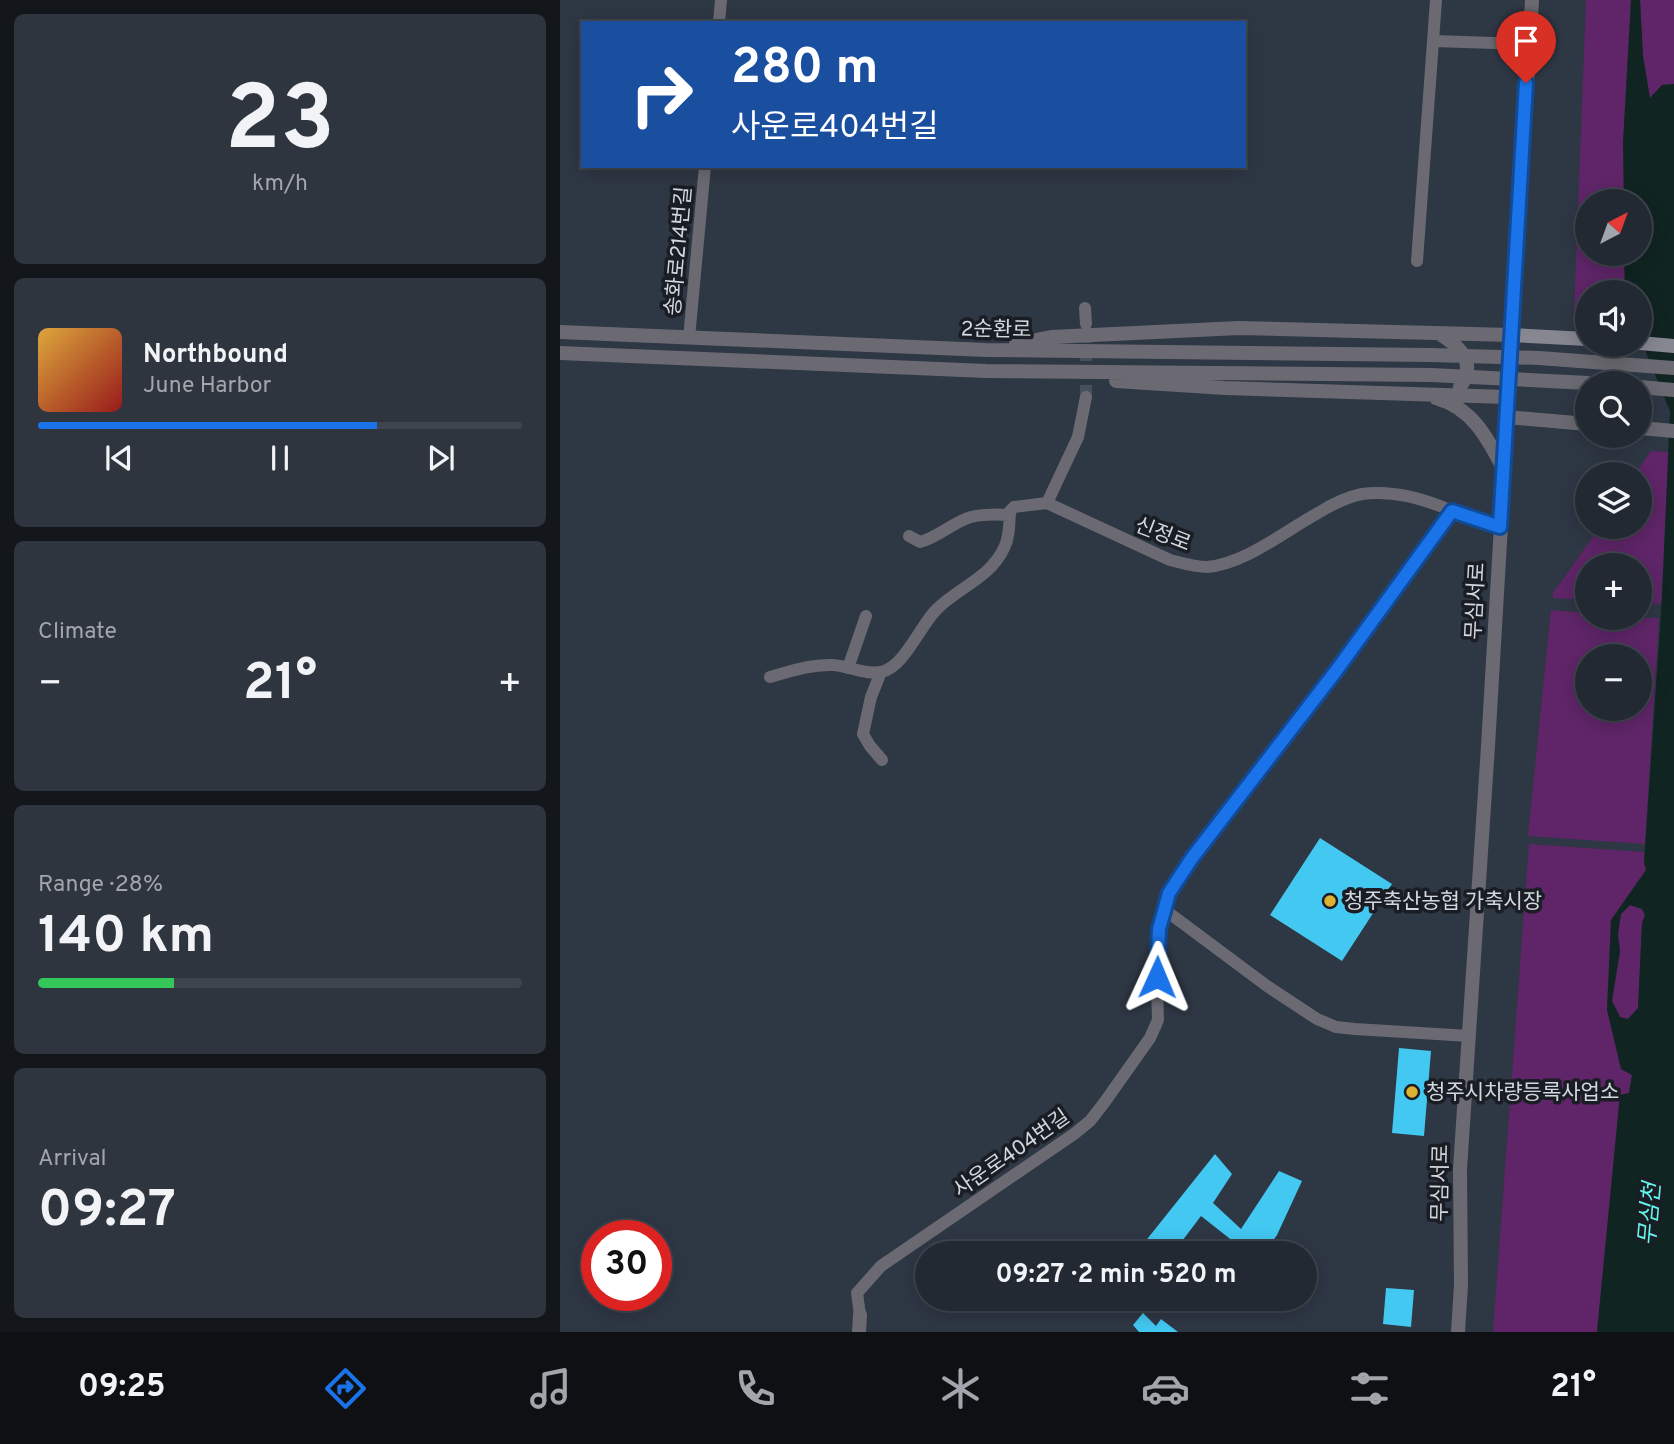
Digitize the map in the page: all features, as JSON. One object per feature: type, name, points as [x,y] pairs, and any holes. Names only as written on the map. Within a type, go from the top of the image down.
[{"type":"main road","points":[[1511,335],[1575,338]]},
{"type":"main road","points":[[1652,344],[1674,346]]},
{"type":"street","points":[[719,21],[721,0]]},
{"type":"street","points":[[1417,261],[1436,0]]},
{"type":"street","name":"무심서로","points":[[1458,1332],[1461,1285],[1460,1169],[1532,0]]},
{"type":"street","points":[[1433,41],[1529,44]]},
{"type":"street","name":"송화로214번길","points":[[689,338],[705,168]]},
{"type":"street","points":[[1085,308],[1086,324]]},
{"type":"street","points":[[986,350],[1051,337],[1239,328],[1511,335]]},
{"type":"street","name":"2순환로","points":[[560,332],[986,350],[1539,358],[1674,368]]},
{"type":"street","points":[[1440,334],[1460,348],[1466,361],[1464,381],[1450,395]]},
{"type":"street","name":"2순환로","points":[[560,353],[944,369],[1431,375],[1575,382]]},
{"type":"street","points":[[944,369],[987,380],[1129,382],[1225,388],[1507,397]]},
{"type":"street","points":[[1652,388],[1674,390]]},
{"type":"street","points":[[1421,394],[1447,401],[1475,421],[1486,435],[1503,469]]},
{"type":"street","points":[[882,760],[863,734],[870,697],[881,672],[898,661],[938,608],[993,564],[1004,549],[1014,507],[1047,503],[1078,437],[1086,397]]},
{"type":"street","points":[[1506,417],[1575,423]]},
{"type":"street","points":[[1652,429],[1674,431]]},
{"type":"street","name":"신정로","points":[[1047,503],[1170,559],[1204,567],[1222,565],[1243,557],[1334,504],[1359,495],[1380,493],[1405,496],[1452,511]]},
{"type":"street","points":[[1452,511],[1500,527]]},
{"type":"street","name":"사운로404번길","points":[[860,1315],[857,1293],[881,1266],[1074,1134],[1090,1121],[1104,1103],[1150,1038],[1158,1020],[1156,956],[1159,929],[1169,893],[1192,858],[1336,671],[1452,511]]},
{"type":"street","points":[[909,536],[920,542],[935,538],[969,518],[994,514],[1010,515]]},
{"type":"street","points":[[848,668],[866,616]]},
{"type":"street","points":[[770,677],[808,667],[834,665],[881,672]]},
{"type":"street","points":[[1165,910],[1295,1006],[1336,1027],[1469,1036]]},
{"type":"street","points":[[859,1332],[860,1315]]},
{"type":"shaded area","points":[[1586,0],[1631,0],[1623,143],[1624,189],[1579,189]]},
{"type":"shaded area","points":[[1640,0],[1674,0],[1674,84],[1662,85],[1650,99],[1643,56]]},
{"type":"shaded area","points":[[1576,266],[1624,266],[1625,280],[1575,280]]},
{"type":"shaded area","points":[[1651,451],[1669,452],[1661,604],[1652,603],[1652,553],[1581,553],[1591,539],[1652,539],[1652,462],[1643,462]]},
{"type":"shaded area","points":[[1575,562],[1575,599],[1553,598],[1553,593]]},
{"type":"shaded area","points":[[1551,610],[1575,612],[1575,630],[1652,630],[1652,618],[1659,618],[1645,844],[1528,836]]},
{"type":"shaded area","points":[[1529,844],[1644,852],[1646,870],[1611,920],[1607,1010],[1632,1075],[1629,1093],[1620,1095],[1597,1332],[1493,1332]]},
{"type":"shaded area","points":[[1630,905],[1642,909],[1645,915],[1642,923],[1638,1008],[1628,1019],[1620,1017],[1612,1001],[1620,951],[1617,934],[1621,914]]},
{"type":"water","name":"무심천","points":[[1631,0],[1640,0],[1643,56],[1650,98],[1662,85],[1674,84],[1674,1332],[1597,1332],[1620,1095],[1629,1093],[1632,1075],[1621,1069],[1607,1010],[1611,920],[1646,870],[1644,862],[1662,598],[1670,411],[1648,357],[1652,357],[1652,280],[1625,280],[1624,266],[1652,266],[1652,189],[1624,189],[1623,143]],"holes":[[[1630,905],[1642,909],[1645,915],[1642,923],[1638,1008],[1628,1019],[1620,1017],[1612,1001],[1620,951],[1618,934],[1621,914]]]},
{"type":"building","points":[[1320,838],[1392,884],[1342,961],[1270,915]]},
{"type":"building","points":[[1399,1048],[1431,1051],[1424,1136],[1392,1133]]},
{"type":"building","points":[[1215,1154],[1232,1174],[1213,1203],[1241,1229],[1279,1171],[1302,1181],[1273,1241],[1233,1241],[1201,1216],[1182,1241],[1146,1241]]},
{"type":"building","points":[[1386,1288],[1414,1290],[1411,1327],[1383,1324]]},
{"type":"building","points":[[1143,1313],[1156,1326],[1161,1319],[1178,1332],[1139,1332],[1133,1325]]},
{"type":"tunnel","points":[[1086,341],[1086,397]]},
{"type":"place","name":"청주축산농협 가축시장","points":[[1330,901]]},
{"type":"place","name":"청주시차량등록사업소","points":[[1412,1092]]},
{"type":"route","points":[[1157,977],[1159,929],[1169,893],[1192,858],[1336,671],[1452,511],[1500,527],[1526,83]]}]
